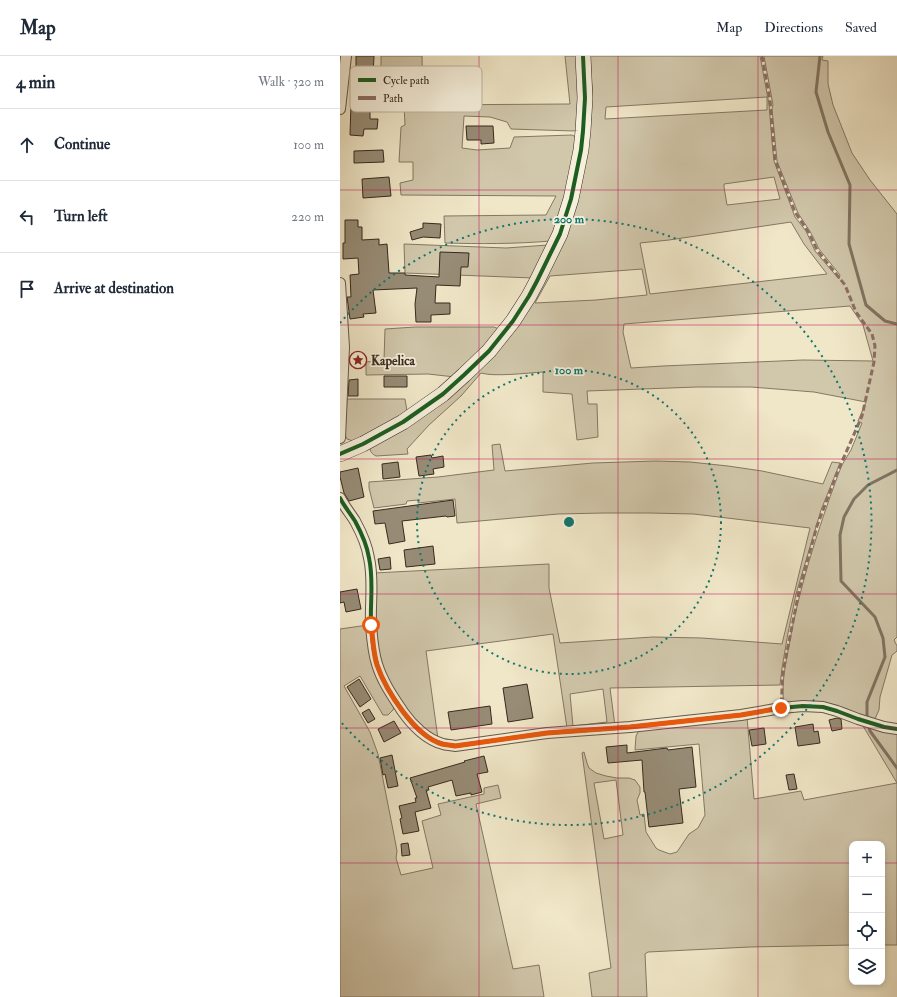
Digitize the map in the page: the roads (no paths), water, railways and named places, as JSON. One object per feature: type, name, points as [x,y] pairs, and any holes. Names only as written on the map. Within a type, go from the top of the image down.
[{"type":"street","points":[[340,108],[346,56]]},
{"type":"street","points":[[340,454],[363,444],[403,422],[443,394],[489,351],[513,321],[529,296],[560,234],[571,199],[581,150],[583,131],[585,98],[583,56]]},
{"type":"street","points":[[340,283],[344,347],[340,438]]},
{"type":"street","points":[[340,498],[362,535],[369,556],[372,572],[371,625],[376,663],[398,704],[411,722],[419,730],[443,744],[455,746],[547,733],[630,727],[741,715],[803,706],[823,707],[837,710],[867,722],[897,729]]},
{"type":"waterway","points":[[820,56],[816,92],[828,132],[850,185],[849,244],[866,305],[885,321],[897,324]]},
{"type":"waterway","points":[[867,719],[867,702],[885,657],[883,638],[875,617],[841,581],[840,535],[844,517],[854,499],[868,485],[897,470]]},
{"type":"waterway","points":[[868,724],[870,731],[897,768]]},
{"type":"place","name":"Kapelica","points":[[358,360]]}]
